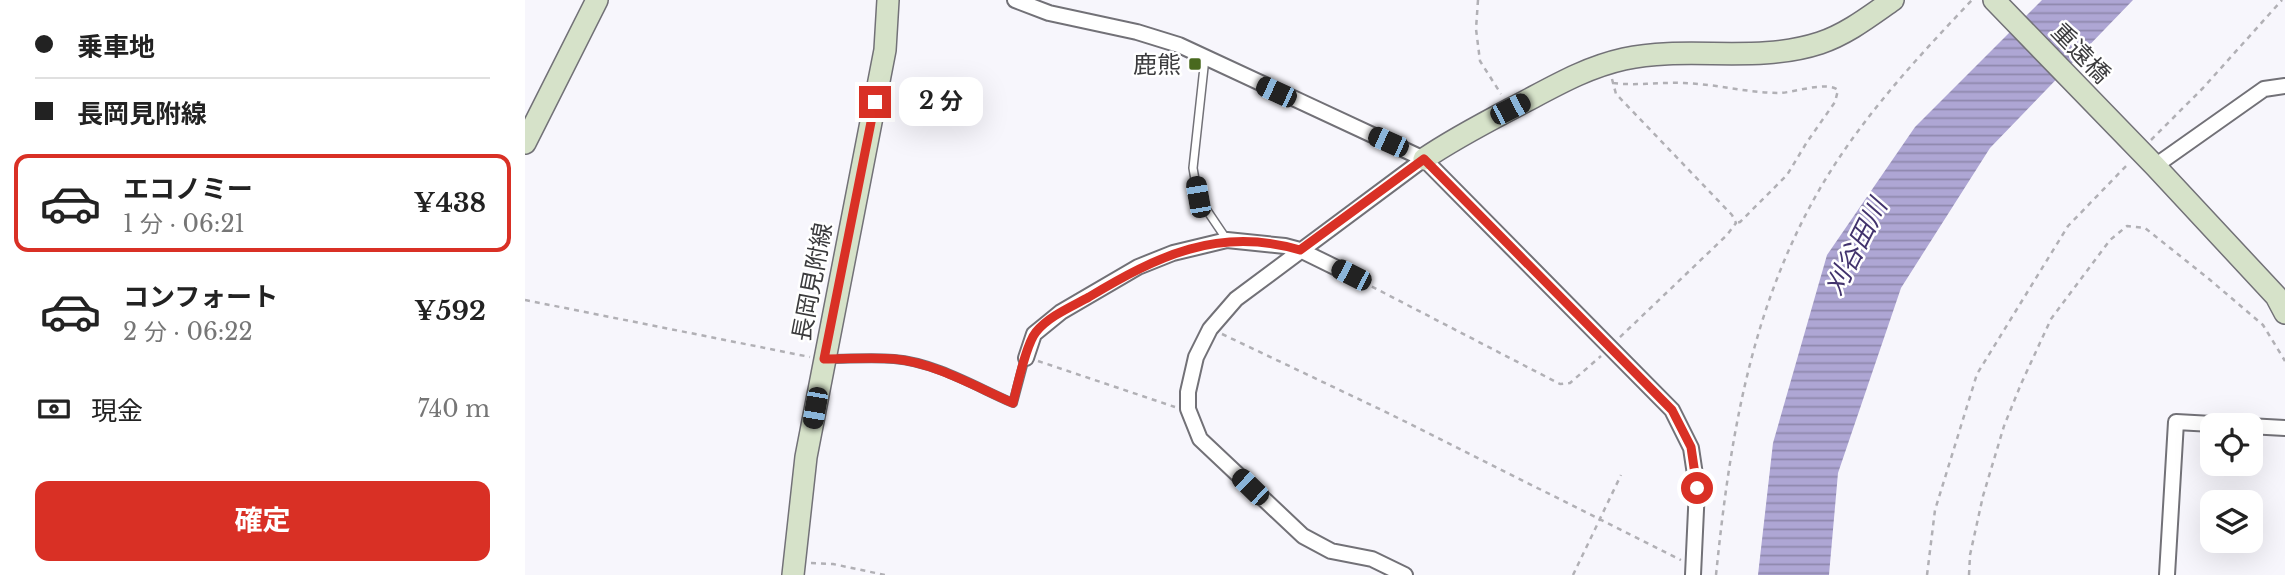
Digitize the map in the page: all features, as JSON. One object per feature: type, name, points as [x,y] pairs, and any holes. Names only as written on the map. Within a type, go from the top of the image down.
[{"type":"main road","points":[[525,143],[597,0]]},
{"type":"main road","name":"長岡見附線","points":[[793,568],[806,457],[885,50],[888,0]]},
{"type":"main road","points":[[1424,159],[1510,109],[1580,73],[1611,73],[1624,59],[1660,55],[1771,54],[1819,43],[1846,32],[1893,0]]},
{"type":"main road","name":"重遠橋","points":[[1994,0],[2276,296],[2285,313]]},
{"type":"street","points":[[1015,0],[1049,13],[1137,32],[1179,45],[1424,159],[1672,410],[1691,447],[1697,488],[1693,570]]},
{"type":"street","points":[[2142,153],[2264,89],[2285,86]]},
{"type":"street","points":[[1405,575],[1372,559],[1331,551],[1303,537],[1200,439],[1188,410],[1191,375],[1196,357],[1210,329],[1236,299],[1424,159]]},
{"type":"street","points":[[1026,358],[1034,334],[1044,325],[1129,273],[1173,253],[1227,240],[1285,246],[1300,250],[1351,275]]},
{"type":"street","points":[[2167,575],[2176,422],[2285,428]]},
{"type":"lane","points":[[1205,58],[1193,168],[1198,197],[1227,240]]},
{"type":"lane","points":[[824,359],[909,361],[1013,403],[1026,358]]},
{"type":"path","points":[[1478,0],[1476,29],[1480,61],[1510,109]]},
{"type":"path","points":[[1716,575],[1728,461],[1739,404],[1773,286],[1796,234],[1836,163],[1886,94],[1906,69],[1972,0]]},
{"type":"path","points":[[1927,575],[1935,510],[1977,374],[2069,226],[2142,153],[2282,0]]},
{"type":"path","points":[[1611,73],[1616,94],[1732,215],[1736,223]]},
{"type":"path","points":[[1351,275],[1560,384],[1570,383],[1611,347],[1787,175],[1835,102],[1838,90],[1826,85],[1784,93],[1756,93],[1685,83],[1631,85],[1611,73]]},
{"type":"path","points":[[1969,575],[1970,555],[1983,496],[2004,426],[2021,384],[2051,319],[2110,240],[2127,226],[2145,228],[2227,294],[2263,325],[2285,361]]},
{"type":"path","points":[[525,300],[824,359]]},
{"type":"path","points":[[1210,329],[1390,414],[1693,570]]},
{"type":"path","points":[[1026,358],[1188,410]]},
{"type":"path","points":[[1573,575],[1621,475]]},
{"type":"path","points":[[793,568],[833,564],[885,575]]},
{"type":"water","name":"刈谷田川","points":[[2042,0],[2133,0],[1990,148],[1901,288],[1838,473],[1829,575],[1758,575],[1773,443],[1827,255],[1915,127]]},
{"type":"place","name":"鹿熊","points":[[1195,64]]},
{"type":"route","points":[[875,102],[824,359],[909,361],[1013,403],[1034,334],[1061,313],[1138,267],[1173,253],[1227,240],[1300,250],[1424,159],[1672,410],[1691,447],[1697,488]]}]
